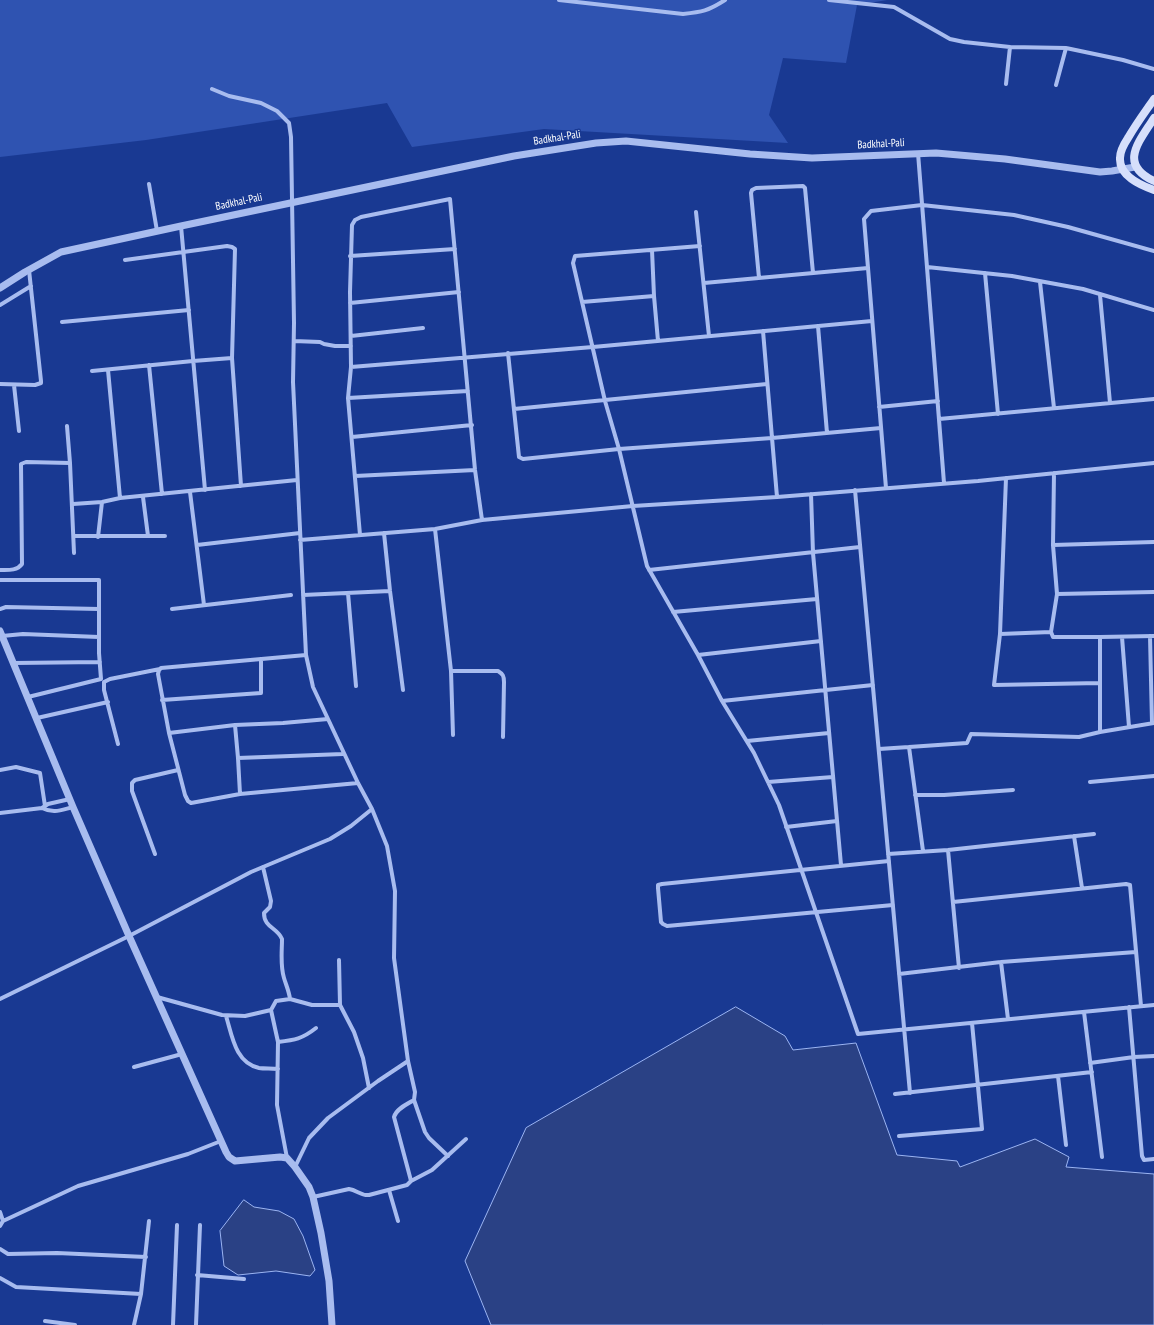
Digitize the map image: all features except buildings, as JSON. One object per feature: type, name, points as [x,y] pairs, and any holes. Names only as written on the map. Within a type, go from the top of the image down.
[{"type":"main road","points":[[1154,99],[1135,124],[1121,150],[1120,160],[1123,170],[1131,179],[1154,190]]},
{"type":"main road","points":[[1154,118],[1135,151],[1134,161],[1135,167],[1154,181]]},
{"type":"street","points":[[559,0],[683,14],[702,12],[713,8],[725,0]]},
{"type":"street","points":[[829,0],[894,7],[950,39],[964,42],[1010,47],[1066,48],[1123,60],[1154,69]]},
{"type":"street","points":[[1006,84],[1010,47]]},
{"type":"street","points":[[1056,85],[1066,48]]},
{"type":"street","points":[[212,89],[229,96],[261,103],[277,111],[289,122],[291,137],[294,341],[293,382],[306,655],[313,687],[343,754],[372,809],[387,846],[395,891],[394,958],[408,1061],[415,1092],[414,1100],[425,1132],[429,1138],[448,1156]]},
{"type":"street","name":"Badkhal-Pali","points":[[0,288],[61,252],[514,156],[596,143],[626,141],[750,154],[812,158],[936,153],[1005,159],[1100,172],[1123,170],[1135,167]]},
{"type":"street","points":[[918,153],[944,483]]},
{"type":"street","points":[[149,184],[157,231]]},
{"type":"street","points":[[759,278],[751,193],[752,190],[756,188],[803,186],[805,188],[812,273]]},
{"type":"street","points":[[360,535],[348,398],[351,367],[350,256],[352,225],[354,220],[360,217],[450,199],[475,470],[482,520]]},
{"type":"street","points":[[886,488],[864,219],[871,211],[922,205],[1014,216],[1068,227],[1154,251]]},
{"type":"street","points":[[696,212],[709,336]]},
{"type":"street","points":[[181,226],[206,490]]},
{"type":"street","points":[[125,260],[227,246],[235,249],[232,358],[241,486]]},
{"type":"street","points":[[700,246],[575,256],[573,263],[605,401],[619,449],[647,566],[698,655],[722,701],[747,741],[779,805],[858,1034],[1154,1005]]},
{"type":"street","points":[[350,256],[455,249]]},
{"type":"street","points":[[652,250],[658,341]]},
{"type":"street","points":[[927,267],[985,273],[1083,289],[1154,310]]},
{"type":"street","points":[[704,283],[868,268]]},
{"type":"street","points":[[0,384],[14,385],[41,383],[29,270]]},
{"type":"street","points":[[985,273],[998,414]]},
{"type":"street","points":[[1040,282],[1054,408]]},
{"type":"street","points":[[0,305],[31,286]]},
{"type":"street","points":[[350,303],[459,292]]},
{"type":"street","points":[[1100,294],[1110,403]]},
{"type":"street","points":[[582,302],[654,296]]},
{"type":"street","points":[[62,322],[188,310]]},
{"type":"street","points":[[351,367],[593,347],[872,321]]},
{"type":"street","points":[[818,326],[827,433]]},
{"type":"street","points":[[351,336],[423,328]]},
{"type":"street","points":[[763,331],[777,497]]},
{"type":"street","points":[[294,341],[320,342],[335,346],[351,346]]},
{"type":"street","points":[[508,353],[519,457],[523,459],[619,449],[772,438],[881,428]]},
{"type":"street","points":[[92,372],[149,365],[232,358]]},
{"type":"street","points":[[149,365],[162,494]]},
{"type":"street","points":[[108,370],[120,498]]},
{"type":"street","points":[[514,409],[768,384]]},
{"type":"street","points":[[14,385],[19,431]]},
{"type":"street","points":[[348,398],[468,391]]},
{"type":"street","points":[[939,419],[1154,399]]},
{"type":"street","points":[[879,407],[938,402]]},
{"type":"street","points":[[352,437],[472,425]]},
{"type":"street","points":[[66,426],[70,463],[74,553]]},
{"type":"street","points":[[0,570],[19,568],[22,564],[21,464],[26,462],[70,463]]},
{"type":"street","points":[[300,540],[435,529],[482,520],[633,506],[777,497],[1006,478],[1154,463]]},
{"type":"street","points":[[355,476],[475,470]]},
{"type":"street","points":[[879,750],[967,743],[971,734],[1079,737],[1153,723],[1152,636],[1053,637],[1052,632],[1057,594],[1053,545],[1054,473]]},
{"type":"street","points":[[1006,478],[1000,634],[994,684],[1100,683]]},
{"type":"street","points":[[72,504],[297,480]]},
{"type":"street","points":[[855,490],[910,1092]]},
{"type":"street","points":[[190,492],[204,605]]},
{"type":"street","points":[[811,494],[812,552],[841,865]]},
{"type":"street","points":[[143,496],[148,536]]},
{"type":"street","points":[[98,536],[102,502]]},
{"type":"street","points":[[435,529],[451,671],[453,735]]},
{"type":"street","points":[[197,545],[300,533]]},
{"type":"street","points":[[384,533],[403,690]]},
{"type":"street","points":[[74,536],[165,536]]},
{"type":"street","points":[[1053,545],[1154,542]]},
{"type":"street","points":[[649,570],[860,547]]},
{"type":"street","points":[[0,580],[99,580],[101,679],[28,697]]},
{"type":"street","points":[[303,595],[390,591]]},
{"type":"street","points":[[1057,594],[1154,592]]},
{"type":"street","points":[[348,593],[356,686]]},
{"type":"street","points":[[172,609],[291,595]]},
{"type":"street","points":[[673,612],[817,599]]},
{"type":"street","points":[[0,609],[6,607],[99,609]]},
{"type":"street","points":[[1000,634],[1052,632]]},
{"type":"street","points":[[99,637],[1,633],[73,807],[129,936],[229,1157],[235,1161],[280,1157],[287,1158]]},
{"type":"street","points":[[1100,637],[1100,732]]},
{"type":"street","points":[[1122,637],[1129,727]]},
{"type":"street","points":[[698,655],[821,641]]},
{"type":"street","points":[[118,744],[104,690],[104,682],[110,679],[160,669],[261,658],[306,655]]},
{"type":"street","points":[[162,700],[261,692],[261,658]]},
{"type":"street","points":[[14,663],[100,662]]},
{"type":"street","points":[[160,669],[158,674],[169,733],[184,795],[191,803],[240,794],[358,783]]},
{"type":"street","points":[[451,671],[498,671],[502,673],[504,677],[503,737]]},
{"type":"street","points":[[722,701],[873,685]]},
{"type":"street","points":[[37,718],[108,702]]},
{"type":"street","points":[[169,733],[235,725],[283,723],[328,718]]},
{"type":"street","points":[[235,725],[240,794]]},
{"type":"street","points":[[747,741],[829,733]]},
{"type":"street","points":[[909,747],[923,851]]},
{"type":"street","points":[[238,758],[343,754]]},
{"type":"street","points":[[0,770],[16,767],[40,772],[44,807],[50,812],[53,812],[73,807]]},
{"type":"street","points":[[155,854],[132,791],[132,783],[135,780],[178,770]]},
{"type":"street","points":[[1090,782],[1154,776]]},
{"type":"street","points":[[768,782],[833,777]]},
{"type":"street","points":[[915,795],[1013,790]]},
{"type":"street","points":[[0,813],[44,807],[70,799]]},
{"type":"street","points":[[0,999],[129,936],[263,867],[330,839],[351,826],[372,809]]},
{"type":"street","points":[[786,827],[837,821]]},
{"type":"street","points":[[888,854],[948,850],[1094,834]]},
{"type":"street","points":[[1074,836],[1082,888]]},
{"type":"street","points":[[948,850],[959,968]]},
{"type":"street","points":[[889,861],[658,885],[661,922],[668,926],[893,905]]},
{"type":"street","points":[[263,867],[271,901],[270,907],[264,913],[264,919],[282,939],[282,967],[284,978],[289,990],[290,999]]},
{"type":"street","points":[[953,902],[1082,888],[1126,884],[1130,885],[1141,1006]]},
{"type":"street","points":[[899,974],[1001,962],[1136,952]]},
{"type":"street","points":[[339,960],[340,1005],[354,1032],[361,1052],[368,1088]]},
{"type":"street","points":[[1001,962],[1008,1019]]},
{"type":"street","points":[[157,997],[226,1016],[245,1016],[271,1010]]},
{"type":"street","points":[[332,1325],[329,1281],[321,1233],[312,1197],[309,1187],[287,1158],[277,1105],[278,1042],[271,1010],[276,1001],[290,999],[312,1005],[340,1005]]},
{"type":"street","points":[[1129,1007],[1142,1156],[1144,1160],[1154,1159]]},
{"type":"street","points":[[1084,1012],[1102,1156]]},
{"type":"street","points":[[226,1016],[235,1046],[242,1058],[253,1066],[260,1068],[278,1068]]},
{"type":"street","points":[[899,1136],[982,1129],[972,1023]]},
{"type":"street","points":[[278,1042],[298,1040],[316,1028]]},
{"type":"street","points":[[134,1067],[182,1054]]},
{"type":"street","points":[[1090,1063],[1154,1056]]},
{"type":"street","points":[[295,1167],[309,1138],[328,1118],[368,1088],[408,1061]]},
{"type":"street","points":[[895,1094],[1092,1072]]},
{"type":"street","points":[[1058,1076],[1066,1145]]},
{"type":"street","points":[[410,1181],[394,1114],[414,1100]]},
{"type":"street","points":[[312,1197],[349,1189],[354,1189],[364,1196],[407,1185],[410,1181],[432,1170],[466,1139]]},
{"type":"street","points":[[0,1226],[3,1221],[78,1186],[188,1154],[221,1141]]},
{"type":"street","points":[[389,1190],[398,1221]]},
{"type":"street","points":[[0,1212],[3,1221]]},
{"type":"street","points":[[134,1325],[141,1294],[149,1221]]},
{"type":"street","points":[[172,1325],[177,1225]]},
{"type":"street","points":[[196,1325],[200,1225]]},
{"type":"street","points":[[0,1249],[8,1254],[57,1253],[146,1257]]},
{"type":"street","points":[[197,1275],[244,1279]]},
{"type":"street","points":[[0,1278],[16,1287],[141,1294]]},
{"type":"street","points":[[45,1321],[75,1325]]},
{"type":"shaded area","points":[[0,0],[887,0],[857,5],[846,63],[783,58],[769,115],[788,143],[544,129],[412,147],[387,103],[146,140],[0,157]]},
{"type":"shaded area","points":[[736,1007],[785,1036],[793,1050],[856,1043],[897,1155],[957,1161],[960,1167],[1035,1139],[1069,1157],[1066,1167],[1154,1174],[1154,1325],[491,1325],[465,1261],[526,1128]]},
{"type":"shaded area","points":[[244,1200],[254,1207],[279,1211],[294,1219],[303,1236],[315,1270],[310,1276],[276,1271],[238,1275],[224,1266],[220,1231]]}]
